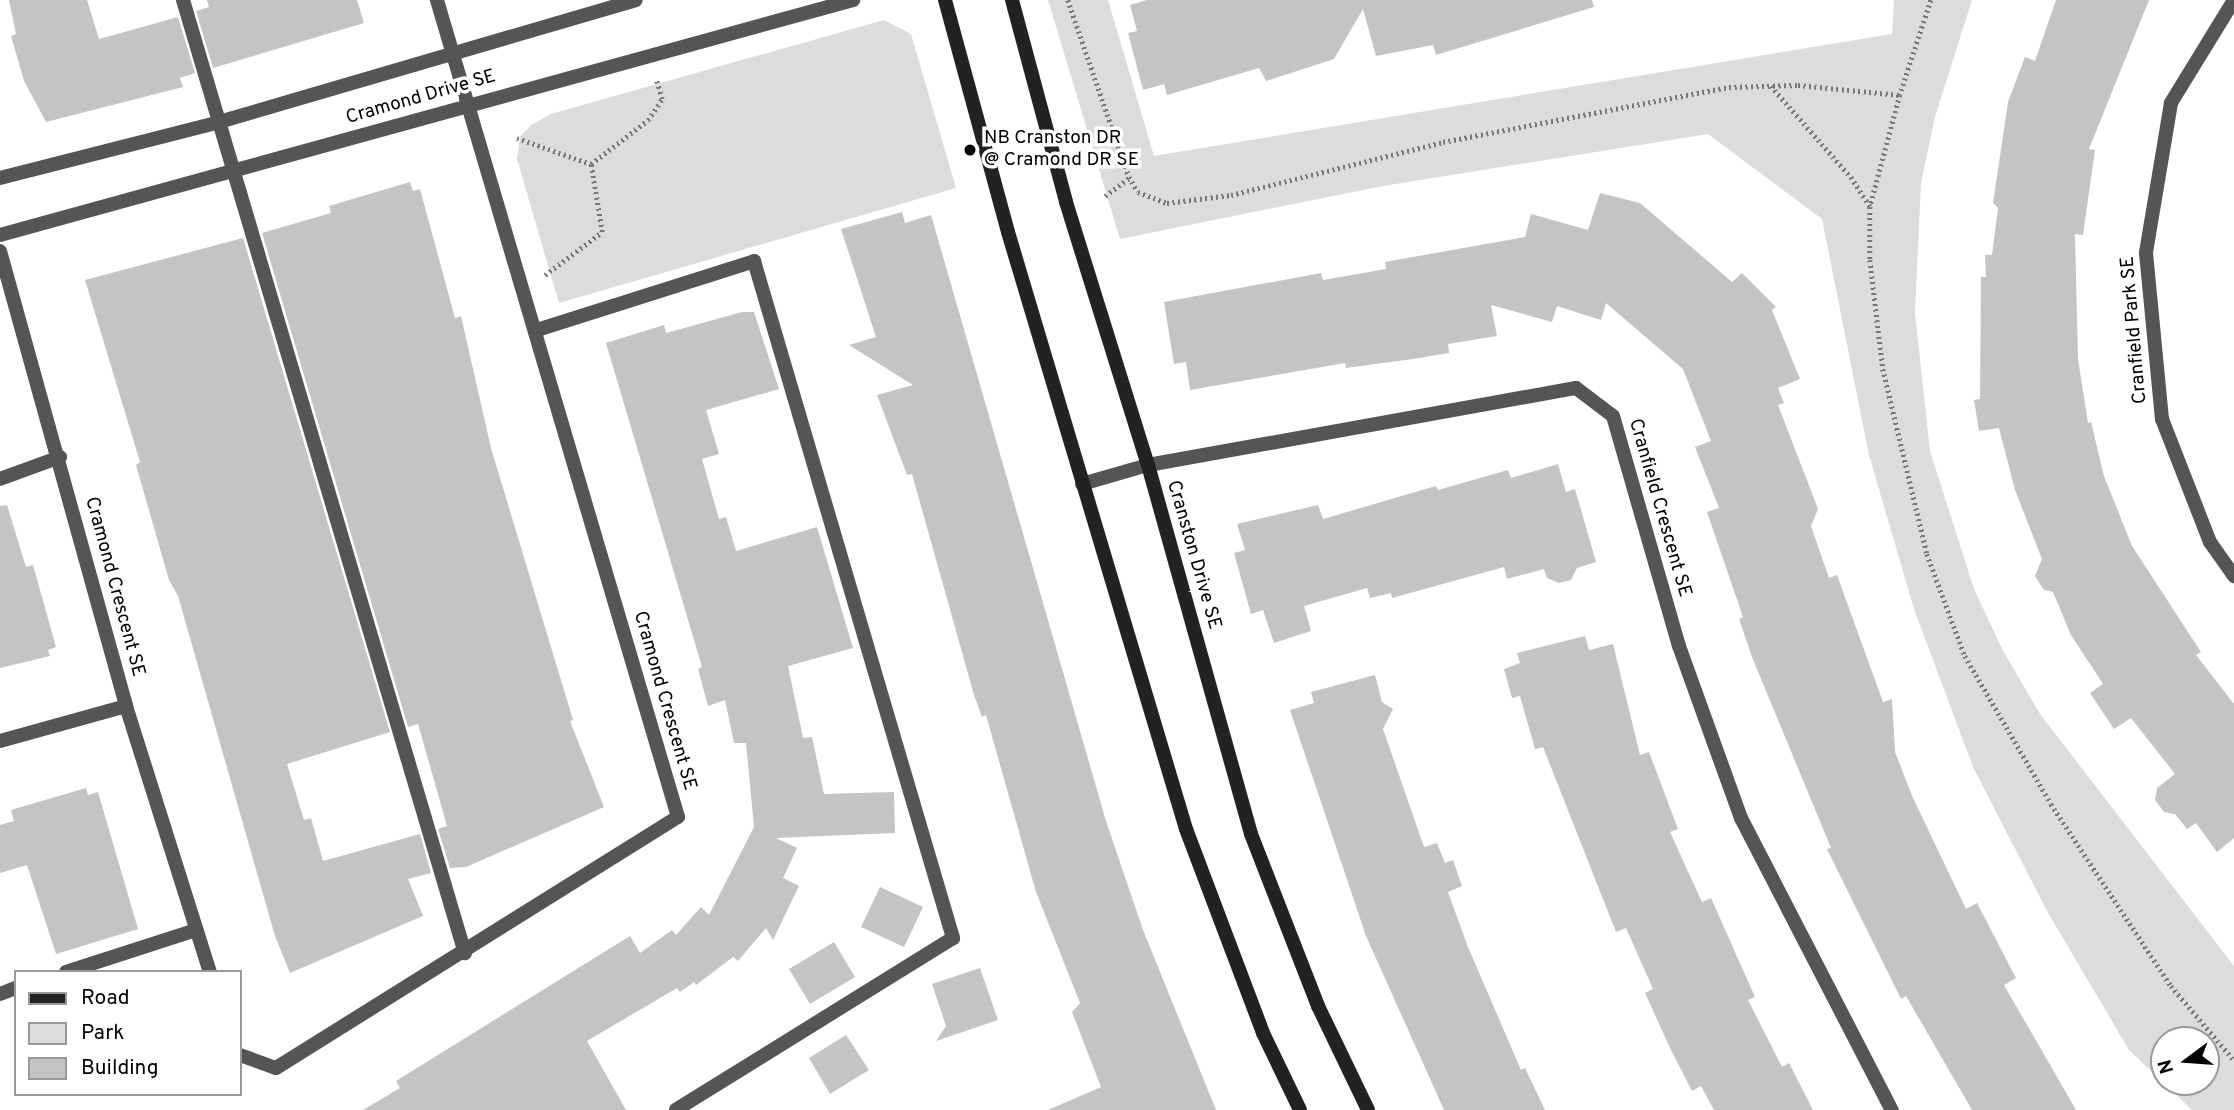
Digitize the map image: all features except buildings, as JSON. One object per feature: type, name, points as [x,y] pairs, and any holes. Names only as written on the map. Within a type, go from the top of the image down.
[{"type":"street","points":[[183,0],[465,953]]},
{"type":"street","name":"Cramond Crescent SE","points":[[242,1056],[276,1068],[465,953],[678,817],[537,330],[437,0]]},
{"type":"street","name":"Cramond Drive SE","points":[[0,178],[219,122],[452,51],[636,0]]},
{"type":"street","name":"Cramond Drive SE","points":[[0,235],[853,0]]},
{"type":"street","points":[[944,0],[1082,484],[1185,829],[1263,1033],[1300,1110]]},
{"type":"street","name":"Cranston Drive SE","points":[[1012,0],[1066,202],[1148,465],[1251,834],[1318,1006],[1368,1110]]},
{"type":"street","name":"Cranfield Park SE","points":[[2234,1],[2171,103],[2146,253],[2162,419],[2210,542],[2234,576]]},
{"type":"street","name":"Cramond Crescent SE","points":[[0,251],[60,457],[125,706],[210,970]]},
{"type":"street","points":[[537,330],[754,261],[953,937],[676,1110]]},
{"type":"street","name":"Cranfield Crescent SE","points":[[1082,484],[1148,465],[1576,388],[1613,416],[1679,646],[1741,818],[1892,1110]]},
{"type":"street","points":[[0,479],[60,457]]},
{"type":"street","points":[[0,741],[125,706]]},
{"type":"street","points":[[72,970],[196,930]]},
{"type":"path","points":[[1068,0],[1129,177],[1138,192],[1167,203],[1231,195],[1506,128],[1729,88],[1770,85],[1900,95]]},
{"type":"path","points":[[1931,0],[1900,95],[1870,207],[1870,260],[1886,381],[1927,554],[1965,656],[2051,804],[2171,986],[2234,1060]]},
{"type":"path","points":[[591,164],[649,120],[662,99],[649,55]]},
{"type":"path","points":[[1770,85],[1844,168],[1870,207]]},
{"type":"path","points":[[517,138],[591,164]]},
{"type":"path","points":[[545,275],[602,232],[591,164]]},
{"type":"path","points":[[1105,196],[1129,177]]},
{"type":"green space","points":[[1048,0],[1108,0],[1154,156],[1892,34],[1894,0],[1972,0],[1935,117],[1921,183],[1915,313],[1930,451],[1974,589],[2003,651],[2040,714],[2234,966],[2234,1110],[2192,1110],[2177,1096],[2220,1096],[2220,1026],[2150,1026],[2150,1070],[2129,1050],[2047,911],[1973,767],[1914,609],[1869,455],[1822,219],[1708,134],[1383,186],[1120,239]]},
{"type":"green space","points":[[884,20],[911,34],[956,188],[559,303],[517,159],[520,137],[531,125],[551,114]]},
{"type":"place","name":"NB Cranston DR @ Cramond DR SE","points":[[970,150]]}]
